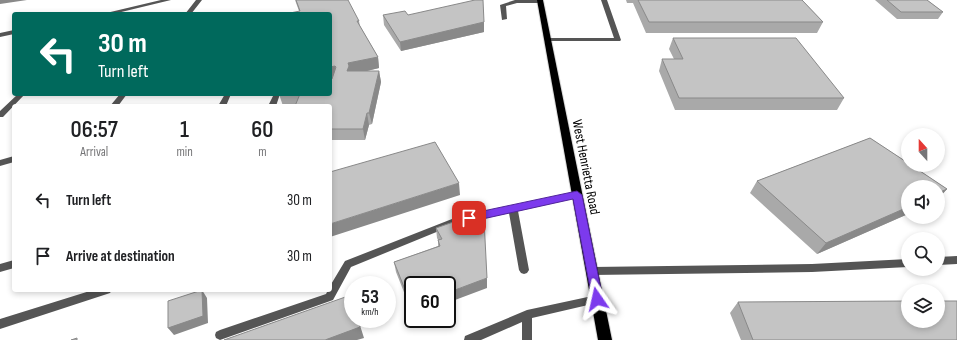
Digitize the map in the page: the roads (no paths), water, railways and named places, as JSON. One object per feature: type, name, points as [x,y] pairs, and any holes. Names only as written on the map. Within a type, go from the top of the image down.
[{"type":"main road","name":"West Henrietta Road","points":[[540,0],[605,340]]},
{"type":"lane","points":[[114,12],[168,0]]},
{"type":"lane","points":[[190,12],[199,0]]},
{"type":"lane","points":[[504,19],[503,5],[517,1],[540,0]]},
{"type":"lane","points":[[548,40],[618,40],[604,0]]},
{"type":"lane","points":[[0,35],[12,32]]},
{"type":"lane","points":[[0,115],[20,96]]},
{"type":"lane","points":[[116,104],[122,96]]},
{"type":"lane","points":[[0,163],[12,160]]},
{"type":"lane","points":[[332,292],[348,264],[455,221],[577,195]]},
{"type":"lane","points":[[513,209],[524,270]]},
{"type":"lane","points":[[945,261],[957,260]]},
{"type":"lane","points":[[592,271],[812,268],[901,263]]},
{"type":"lane","points":[[0,268],[12,265]]},
{"type":"lane","points":[[0,324],[100,292]]},
{"type":"lane","points":[[220,335],[329,297],[332,292]]},
{"type":"lane","points":[[469,340],[527,315],[597,299]]},
{"type":"lane","points":[[527,315],[527,340]]}]
